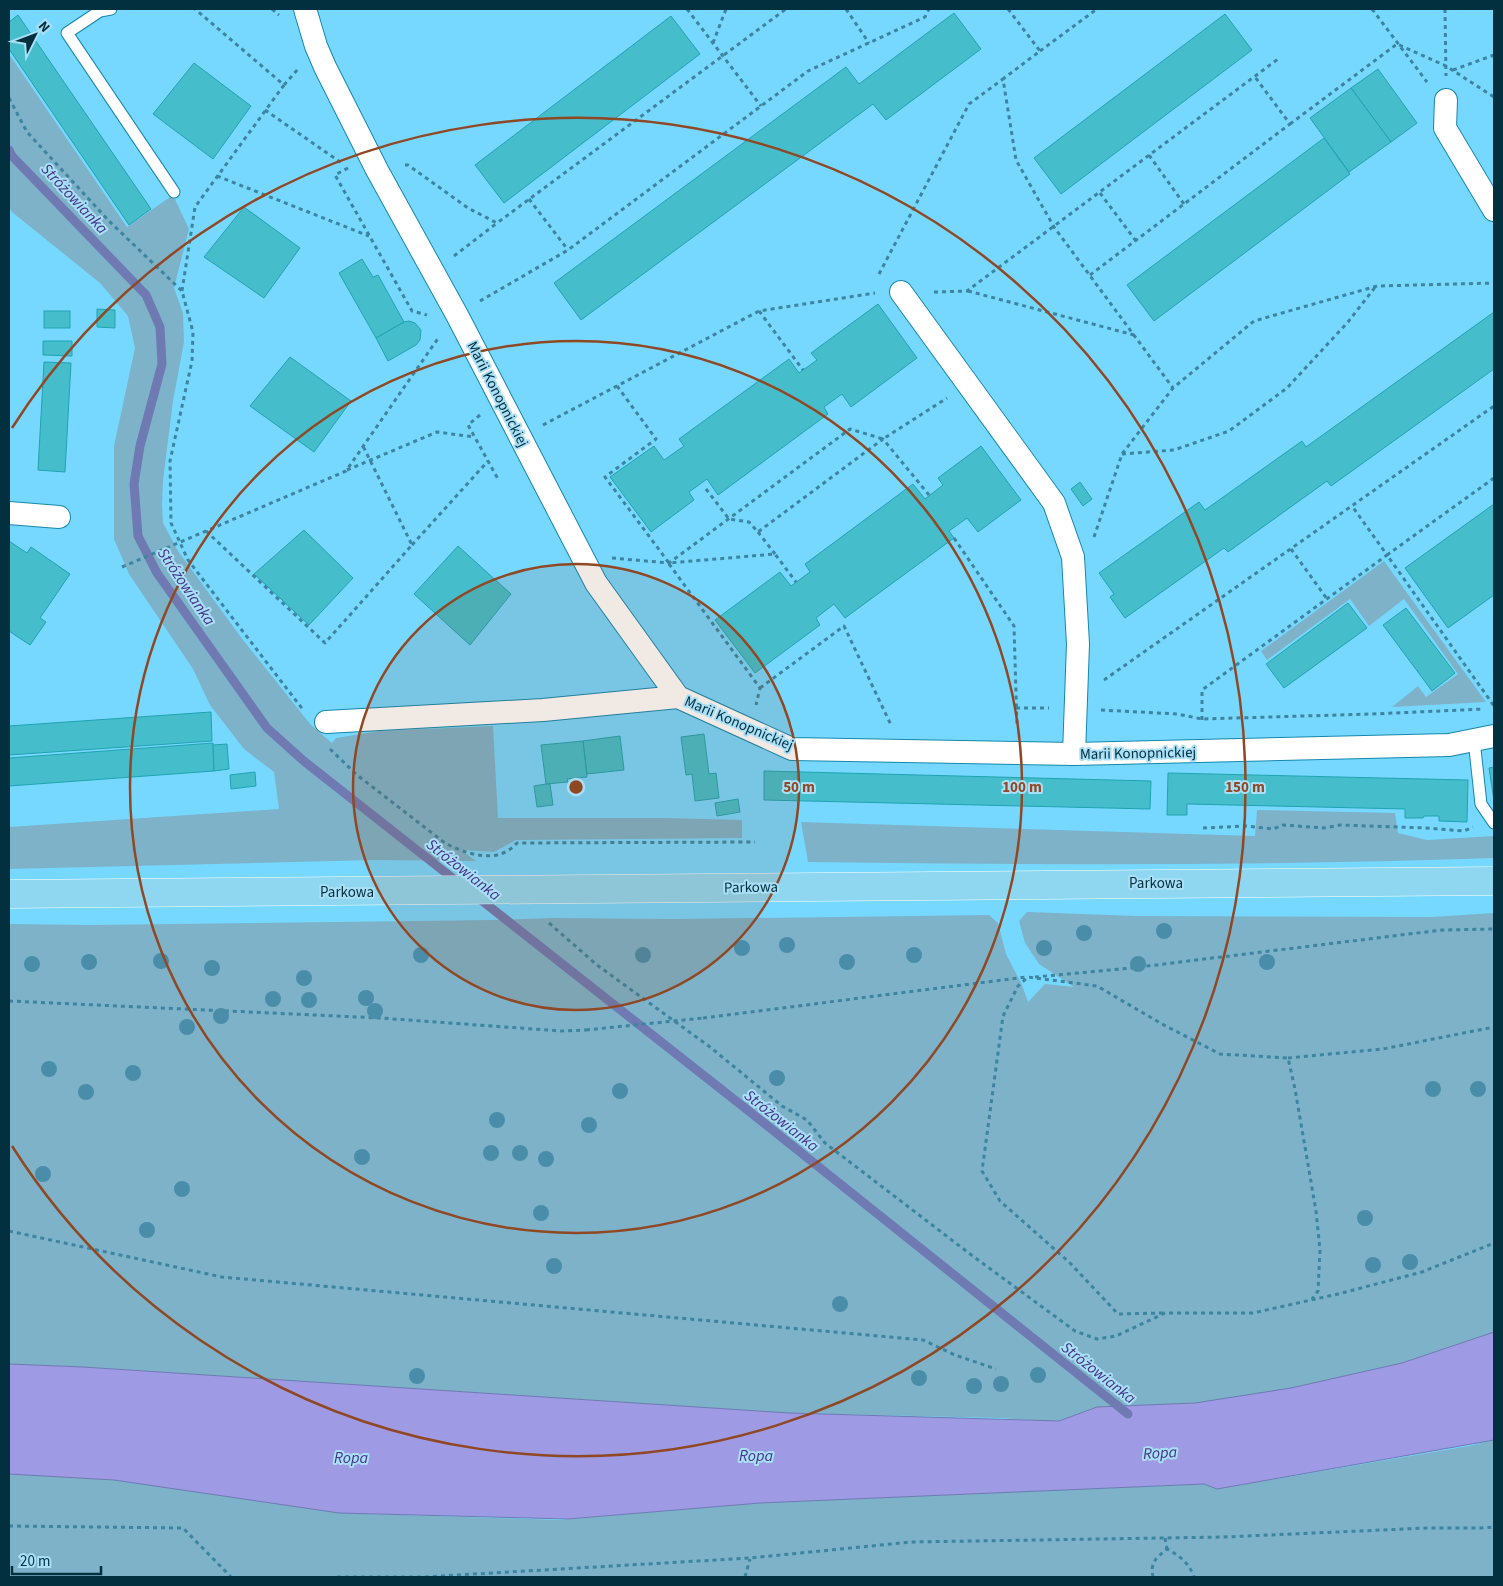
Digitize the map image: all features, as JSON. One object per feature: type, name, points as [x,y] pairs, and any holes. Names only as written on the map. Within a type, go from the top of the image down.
[{"type":"main road","name":"Parkowa","points":[[9,894],[1494,881]]},
{"type":"street","name":"Marii Konopnickiej","points":[[304,9],[325,67],[377,170],[434,272],[450,323],[596,583],[678,697],[792,749],[1074,754],[1449,745],[1484,738]]},
{"type":"street","points":[[1446,100],[1446,128],[1494,210]]},
{"type":"street","points":[[901,292],[1054,503],[1073,557],[1078,644],[1074,754]]},
{"type":"street","points":[[9,512],[59,517]]},
{"type":"street","points":[[326,722],[543,710],[678,697]]},
{"type":"lane","points":[[111,9],[100,11],[67,33],[174,192]]},
{"type":"lane","points":[[1484,738],[1481,804],[1491,818]]},
{"type":"path","points":[[194,9],[284,86]]},
{"type":"path","points":[[687,9],[761,106]]},
{"type":"path","points":[[713,44],[726,9]]},
{"type":"path","points":[[434,272],[529,199],[786,9]]},
{"type":"path","points":[[846,9],[869,43]]},
{"type":"path","points":[[346,471],[450,323],[568,250],[808,71],[925,17],[929,9]]},
{"type":"path","points":[[1008,9],[1040,51]]},
{"type":"path","points":[[878,276],[969,104],[1096,9]]},
{"type":"path","points":[[1372,9],[1438,95],[1446,100]]},
{"type":"path","points":[[1445,9],[1446,100]]},
{"type":"path","points":[[1397,44],[1446,66],[1494,97]]},
{"type":"path","points":[[1090,275],[1397,44]]},
{"type":"path","points":[[1453,71],[1494,56]]},
{"type":"path","points":[[302,63],[265,110],[195,207],[182,291],[193,332],[192,361],[170,461],[172,524],[188,560],[311,720],[326,722]]},
{"type":"path","points":[[1255,77],[1290,124]]},
{"type":"path","points":[[1003,79],[1016,160],[1054,227],[1173,388]]},
{"type":"path","points":[[9,98],[28,132],[109,221],[182,291]]},
{"type":"path","points":[[265,110],[349,168]]},
{"type":"path","points":[[1150,155],[1184,204]]},
{"type":"path","points":[[377,170],[408,165],[468,208],[497,223]]},
{"type":"path","points":[[217,176],[370,236]]},
{"type":"path","points":[[1100,193],[1136,241]]},
{"type":"path","points":[[529,199],[568,250]]},
{"type":"path","points":[[1094,538],[1122,454],[1173,388],[1254,321],[1377,286],[1494,283]]},
{"type":"path","points":[[869,293],[874,284]]},
{"type":"path","points":[[1122,454],[1174,450],[1228,431],[1287,388],[1348,322],[1377,286]]},
{"type":"path","points":[[967,291],[1135,336]]},
{"type":"path","points":[[759,311],[803,370]]},
{"type":"path","points":[[617,386],[656,438],[605,477],[760,688]]},
{"type":"path","points":[[758,532],[883,439],[948,397]]},
{"type":"path","points":[[1076,704],[1494,406]]},
{"type":"path","points":[[669,563],[850,429],[883,439],[929,495]]},
{"type":"path","points":[[122,567],[370,459],[437,432],[474,438]]},
{"type":"path","points":[[363,446],[412,545]]},
{"type":"path","points":[[206,531],[326,643],[488,461]]},
{"type":"path","points":[[1202,751],[1202,690],[1494,478]]},
{"type":"path","points":[[706,489],[729,519],[750,522],[796,582]]},
{"type":"path","points":[[1352,506],[1494,706]]},
{"type":"path","points":[[954,538],[1014,626],[1018,753]]},
{"type":"path","points":[[1291,549],[1327,599]]},
{"type":"path","points":[[582,556],[669,563],[775,554]]},
{"type":"path","points":[[750,730],[760,688],[844,626],[903,751]]},
{"type":"path","points":[[1016,708],[1076,704],[1202,718],[1485,709]]},
{"type":"path","points":[[328,746],[358,775],[445,843],[459,850],[491,856],[507,852],[517,843],[755,842]]},
{"type":"path","points":[[1203,828],[1246,826],[1272,829],[1283,824],[1324,828],[1340,825],[1464,831],[1491,818]]},
{"type":"path","points":[[549,923],[597,965],[710,1047],[782,1106],[807,1120],[825,1142],[970,1254],[1075,1331],[1097,1339],[1116,1336],[1165,1313]]},
{"type":"path","points":[[9,1001],[380,1018],[561,1031],[586,1030],[703,1018],[1028,977],[1131,968],[1442,930],[1494,929]]},
{"type":"path","points":[[1494,1027],[1384,1049],[1288,1058],[1220,1054],[1162,1024],[1097,986],[1028,977],[1018,986],[1003,1016],[982,1172],[1000,1201],[1070,1263],[1118,1314],[1253,1313],[1422,1272],[1494,1243]]},
{"type":"path","points":[[1288,1058],[1316,1212],[1320,1250],[1318,1291],[1311,1299]]},
{"type":"path","points":[[9,1231],[222,1277],[923,1340],[955,1355],[996,1369]]},
{"type":"path","points":[[9,1526],[183,1528],[231,1577]]},
{"type":"path","points":[[337,1577],[423,1577],[750,1558],[911,1542],[1165,1538],[1494,1527]]},
{"type":"path","points":[[1165,1538],[1168,1549],[1187,1564],[1194,1577]]},
{"type":"path","points":[[1153,1577],[1152,1569],[1155,1558],[1168,1549]]},
{"type":"path","points":[[745,1577],[750,1558]]},
{"type":"shaded area","points":[[9,54],[127,227],[173,195],[189,229],[174,288],[183,313],[184,342],[173,401],[163,480],[163,523],[178,551],[243,640],[311,725],[332,743],[336,738],[379,731],[493,726],[498,818],[742,820],[742,838],[516,840],[494,852],[461,850],[476,861],[374,860],[9,869],[9,827],[279,809],[274,772],[244,749],[210,705],[193,669],[129,574],[114,539],[114,446],[135,348],[128,316],[100,283],[12,212],[9,207]]},
{"type":"shaded area","points":[[1384,561],[1486,702],[1392,707],[1418,686],[1426,697],[1458,674],[1404,599],[1369,626],[1350,599],[1267,660],[1261,651]]},
{"type":"shaded area","points":[[1257,810],[1395,813],[1398,833],[1427,840],[1494,836],[1494,858],[1151,864],[808,862],[801,822],[1255,836]]},
{"type":"shaded area","points":[[1027,912],[1137,916],[1432,917],[1494,913],[1494,1332],[1402,1363],[1297,1388],[1195,1403],[1097,1407],[1056,1422],[1002,1418],[789,1413],[83,1367],[9,1364],[9,924],[89,925],[552,918],[675,919],[989,915],[998,923],[1006,954],[1022,985],[1028,1002],[1045,984],[1074,987],[1039,964],[1025,943],[1019,921]]},
{"type":"shaded area","points":[[1494,1440],[1494,1577],[9,1577],[9,1474],[114,1480],[339,1513],[560,1520],[760,1503],[1204,1484],[1217,1489],[1469,1446]]},
{"type":"water","name":"Ropa","points":[[1494,1332],[1494,1440],[1217,1489],[1204,1484],[760,1503],[568,1519],[339,1513],[114,1480],[9,1474],[9,1364],[83,1367],[789,1413],[1059,1421],[1097,1407],[1195,1403],[1291,1388],[1402,1363]]},
{"type":"building","points":[[954,13],[981,49],[886,120],[873,104],[581,320],[554,283],[846,67],[859,84]]},
{"type":"building","points":[[1225,14],[1252,50],[1061,194],[1034,158]]},
{"type":"building","points":[[18,15],[151,209],[129,225],[9,49],[9,22]]},
{"type":"building","points":[[671,16],[700,54],[504,203],[475,165]]},
{"type":"building","points":[[194,63],[251,106],[213,159],[153,114]]},
{"type":"building","points":[[1378,69],[1417,123],[1391,142],[1351,88]]},
{"type":"building","points":[[1351,88],[1391,142],[1349,172],[1310,118]]},
{"type":"building","points":[[1324,138],[1350,174],[1154,321],[1127,285]]},
{"type":"building","points":[[244,207],[300,248],[264,298],[204,257]]},
{"type":"building","points":[[362,259],[373,277],[378,275],[404,322],[376,338],[339,273]]},
{"type":"building","points":[[878,304],[917,358],[851,407],[842,394],[824,407],[828,414],[718,495],[707,479],[689,492],[694,500],[651,532],[610,477],[654,446],[664,460],[684,446],[679,439],[789,359],[799,373],[817,360],[811,353]]},
{"type":"building","points":[[97,309],[115,310],[115,328],[97,327]]},
{"type":"building","points":[[44,311],[70,311],[70,328],[44,328]]},
{"type":"building","points":[[1494,312],[1494,369],[1331,486],[1327,481],[1228,552],[1224,548],[1125,618],[1110,597],[1114,594],[1099,573],[1199,502],[1205,510],[1302,441],[1306,447]]},
{"type":"building","points":[[409,321],[415,323],[421,330],[420,340],[416,345],[388,361],[376,338]]},
{"type":"building","points":[[43,341],[72,341],[72,356],[43,355]]},
{"type":"building","points":[[290,357],[351,401],[314,452],[250,406]]},
{"type":"building","points":[[44,362],[71,363],[65,472],[38,470]]},
{"type":"building","points":[[981,446],[1021,500],[978,532],[967,518],[949,531],[954,538],[845,618],[834,604],[816,618],[820,625],[755,673],[715,620],[780,572],[791,586],[810,572],[805,564],[913,484],[925,499],[943,485],[938,478]]},
{"type":"building","points":[[1080,482],[1092,499],[1083,506],[1071,489]]},
{"type":"building","points":[[1494,504],[1494,595],[1448,628],[1405,568]]},
{"type":"building","points":[[304,530],[353,578],[309,625],[254,574]]},
{"type":"building","points":[[9,541],[27,553],[31,547],[70,574],[40,618],[46,622],[30,645],[9,631]]},
{"type":"building","points":[[458,546],[511,594],[470,645],[414,594]]},
{"type":"building","points":[[1348,603],[1367,628],[1284,688],[1266,664]]},
{"type":"building","points":[[1406,608],[1455,673],[1432,691],[1383,625]]},
{"type":"building","points":[[211,712],[212,741],[9,755],[9,726]]},
{"type":"building","points":[[704,734],[709,774],[716,773],[719,798],[695,801],[692,774],[686,775],[681,737]]},
{"type":"building","points":[[620,736],[624,770],[587,774],[583,741]]},
{"type":"building","points":[[583,741],[587,777],[567,779],[568,782],[546,784],[541,745]]},
{"type":"building","points":[[213,743],[214,771],[9,786],[9,758]]},
{"type":"building","points":[[227,744],[229,769],[214,771],[213,745]]},
{"type":"building","points":[[1494,767],[1494,801],[1489,768]]},
{"type":"building","points":[[764,771],[1151,781],[1150,809],[764,800]]},
{"type":"building","points":[[255,772],[256,786],[231,789],[230,775]]},
{"type":"building","points":[[1168,773],[1468,780],[1467,822],[1439,821],[1439,816],[1405,818],[1405,809],[1187,804],[1187,815],[1167,815]]},
{"type":"building","points":[[550,784],[553,805],[537,807],[534,786]]},
{"type":"building","points":[[738,799],[740,812],[717,816],[715,803]]},
{"type":"waterway","name":"Stróżowianka","points":[[9,150],[12,156],[146,295],[160,327],[162,364],[140,446],[134,484],[138,536],[157,573],[267,728],[305,762],[460,884]]},
{"type":"waterway","name":"Stróżowianka","points":[[476,896],[1128,1414]]}]
